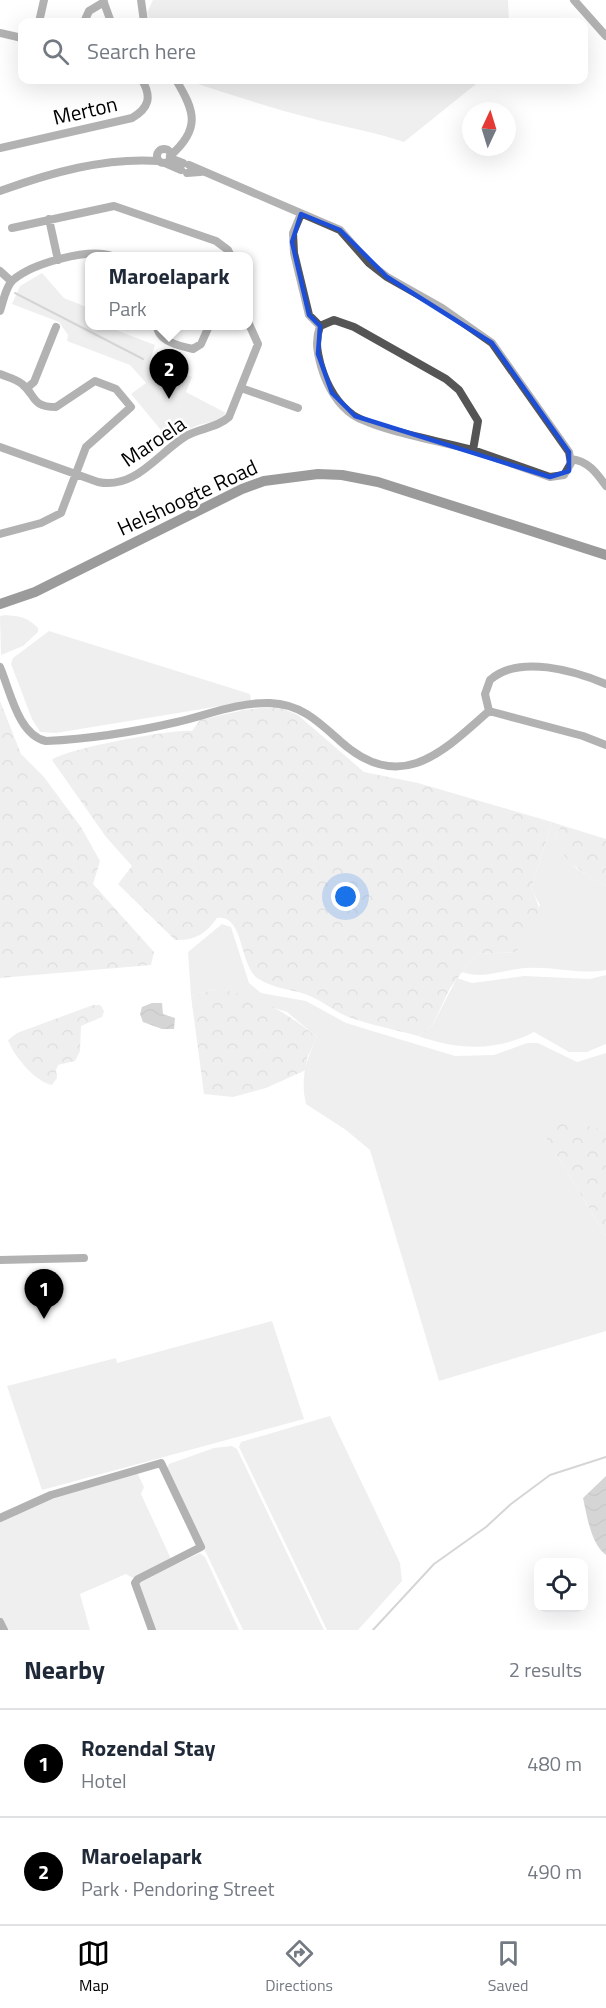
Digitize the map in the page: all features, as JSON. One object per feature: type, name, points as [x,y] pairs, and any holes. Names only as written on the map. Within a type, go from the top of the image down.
[{"type":"main road","name":"Helshoogte Road","points":[[0,604],[35,592],[242,489],[293,475],[342,475],[378,482],[606,555]]},
{"type":"street","points":[[40,18],[44,0]]},
{"type":"street","points":[[142,4],[147,0]]},
{"type":"street","points":[[574,0],[606,36]]},
{"type":"street","points":[[85,18],[88,11],[104,1],[110,18]]},
{"type":"street","points":[[0,33],[18,38]]},
{"type":"street","name":"Merton","points":[[0,148],[132,118],[145,109],[148,102],[148,90],[144,84]]},
{"type":"street","points":[[167,158],[189,134],[193,111],[178,84]]},
{"type":"street","points":[[0,191],[98,164],[167,158],[185,168],[200,172],[340,230],[369,263],[387,277],[442,308],[492,343],[569,452],[571,459],[564,476],[550,477],[473,450],[355,416],[341,405],[325,380],[315,339],[320,326],[334,320],[343,321],[446,379],[459,390],[478,421],[473,450]]},
{"type":"street","points":[[12,228],[104,207],[125,208],[216,241],[229,252]]},
{"type":"street","points":[[301,214],[293,233],[294,253],[309,315],[320,326]]},
{"type":"street","points":[[49,219],[58,260]]},
{"type":"street","points":[[0,311],[11,281],[35,267],[58,260],[85,256]]},
{"type":"street","points":[[0,271],[11,281]]},
{"type":"street","points":[[27,388],[34,382],[56,327]]},
{"type":"street","points":[[158,330],[164,339],[193,348],[201,344],[207,330]]},
{"type":"street","name":"Maroela","points":[[0,447],[112,485],[131,479],[188,435],[222,423],[229,417],[258,344],[252,330]]},
{"type":"street","points":[[0,374],[21,382],[33,400],[56,408],[95,381],[116,389],[131,404],[129,411],[86,447],[61,513],[41,522],[0,534]]},
{"type":"street","points":[[241,388],[298,408]]},
{"type":"street","points":[[571,459],[582,461],[591,467],[606,486]]},
{"type":"street","points":[[0,667],[26,729],[37,740],[46,741],[148,728],[269,703],[303,711],[321,723],[352,751],[365,758],[382,764],[411,766],[444,752],[489,711]]},
{"type":"street","points":[[489,711],[485,694],[486,686],[495,675],[512,670],[550,667],[584,675],[606,684]]},
{"type":"street","points":[[489,711],[583,736],[606,745]]},
{"type":"street","points":[[0,1260],[84,1258]]},
{"type":"street","points":[[0,1518],[51,1495],[161,1462],[201,1547],[138,1579],[135,1583],[152,1630]]},
{"type":"street","points":[[0,1622],[4,1630]]},
{"type":"highlighted area","points":[[301,214],[340,230],[387,277],[492,343],[569,452],[569,471],[550,477],[355,416],[332,393],[318,354],[320,326],[309,315],[292,242]]},
{"type":"green space","points":[[153,0],[508,0],[509,18],[149,18],[147,13]]},
{"type":"green space","points":[[198,84],[476,84],[404,142]]},
{"type":"green space","points":[[42,273],[64,298],[85,306],[85,330],[116,330],[155,345],[150,361],[192,377],[186,392],[226,413],[220,419],[196,426],[170,441],[131,394],[146,383],[130,365],[67,341],[68,335],[59,322],[12,304],[20,286]]},
{"type":"green space","points":[[0,616],[27,619],[38,628],[38,632],[23,646],[1,655]]},
{"type":"green space","points":[[49,631],[250,694],[251,701],[56,733],[40,732],[32,719],[11,664],[13,658]]},
{"type":"green space","points":[[0,701],[21,754],[44,777],[81,827],[100,861],[93,884],[154,952],[151,965],[0,978]]},
{"type":"green space","points":[[276,706],[298,715],[364,772],[418,783],[552,822],[531,889],[539,908],[537,923],[516,952],[476,954],[450,988],[432,1026],[418,1036],[341,1014],[310,996],[257,978],[247,962],[237,932],[226,919],[217,918],[204,932],[194,938],[175,940],[118,884],[132,866],[106,837],[52,760],[77,751],[119,741],[164,733],[192,731],[200,720],[244,710]]},
{"type":"green space","points":[[552,822],[561,825],[555,840],[576,868],[606,886],[606,970],[586,972],[537,968],[486,975],[462,972],[476,954],[516,952],[540,905],[531,889]]},
{"type":"green space","points":[[561,825],[606,839],[606,886],[576,867],[564,855],[555,840]]},
{"type":"green space","points":[[222,924],[231,927],[249,983],[261,993],[306,1001],[346,1023],[455,1056],[494,1055],[527,1043],[538,1043],[577,1062],[606,1053],[606,1131],[602,1130],[558,1157],[606,1236],[606,1331],[439,1381],[370,1150],[346,1130],[306,1104],[305,1070],[317,1037],[287,1012],[215,989],[191,996],[188,952]]},
{"type":"green space","points":[[606,975],[606,1044],[587,1052],[569,1052],[534,1032],[505,1043],[477,1047],[448,1044],[418,1036],[432,1026],[457,978],[472,983],[524,976],[590,979]]},
{"type":"green space","points":[[215,989],[244,995],[269,1005],[317,1037],[307,1058],[306,1070],[266,1088],[233,1097],[204,1094],[191,996]]},
{"type":"green space","points":[[93,1005],[100,1005],[104,1011],[102,1017],[81,1026],[80,1051],[75,1061],[58,1065],[57,1078],[52,1085],[45,1083],[32,1073],[20,1060],[8,1040],[17,1033]]},
{"type":"green space","points":[[566,1120],[606,1131],[606,1236],[544,1134]]},
{"type":"green space","points":[[272,1321],[304,1419],[42,1490],[7,1386],[116,1358],[117,1363]]},
{"type":"green space","points":[[330,1416],[400,1563],[402,1581],[358,1630],[327,1630],[239,1447],[241,1442]]},
{"type":"green space","points":[[232,1446],[237,1449],[324,1630],[243,1630],[166,1469],[169,1464],[214,1448]]},
{"type":"green space","points":[[137,1472],[144,1487],[141,1494],[172,1561],[135,1579],[126,1574],[80,1594],[90,1630],[7,1630],[0,1616],[0,1520],[36,1501]]},
{"type":"green space","points":[[200,1553],[205,1557],[239,1630],[153,1630],[139,1582]]},
{"type":"water","points":[[152,1003],[162,1003],[163,1014],[175,1018],[174,1029],[162,1029],[143,1022],[140,1014],[142,1007]]},
{"type":"water","points":[[606,1476],[606,1555],[593,1537],[583,1498]]},
{"type":"waterway","points":[[15,293],[85,329]]},
{"type":"waterway","points":[[87,330],[143,359]]},
{"type":"waterway","points":[[373,1630],[434,1564],[486,1527],[511,1504],[550,1475],[606,1457]]},
{"type":"place","name":"Maroelapark","points":[[169,399]]},
{"type":"place","name":"Rozendal Stay","points":[[44,1319]]}]
